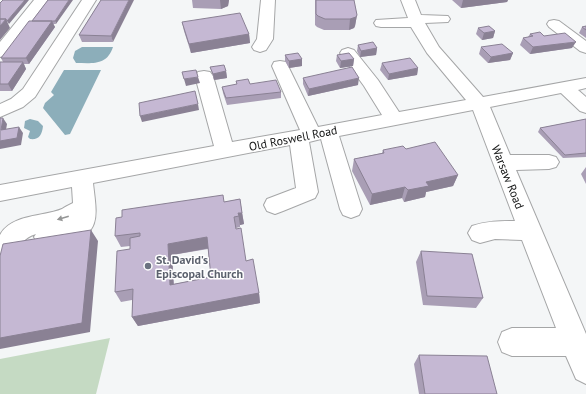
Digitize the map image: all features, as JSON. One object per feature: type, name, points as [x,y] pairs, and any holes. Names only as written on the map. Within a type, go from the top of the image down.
[{"type":"street","points":[[0,52],[42,0]]},
{"type":"street","points":[[0,111],[17,103],[30,93],[89,0]]},
{"type":"street","points":[[260,48],[265,39],[268,0]]},
{"type":"street","points":[[381,23],[413,14],[443,19]]},
{"type":"street","name":"Warsaw Road","points":[[413,14],[433,50],[479,103],[586,369]]},
{"type":"street","points":[[554,24],[586,48]]},
{"type":"street","points":[[348,53],[372,84],[394,118]]},
{"type":"street","points":[[280,66],[351,209]]},
{"type":"street","points":[[204,76],[225,152]]},
{"type":"street","name":"Old Roswell Road","points":[[0,193],[225,152],[394,118],[586,82]]},
{"type":"street","points":[[565,87],[586,107]]},
{"type":"street","points":[[275,206],[307,192],[302,149],[313,134]]},
{"type":"street","points":[[502,163],[549,162]]},
{"type":"street","points":[[4,252],[81,228],[84,224],[85,215],[82,177]]},
{"type":"street","points":[[480,233],[495,230],[530,231]]},
{"type":"street","points":[[512,342],[575,342]]},
{"type":"green space","points":[[110,338],[96,394],[0,394],[0,359]]},
{"type":"water","points":[[82,47],[113,47],[107,58],[103,60],[93,63],[76,63],[73,58],[75,51]]},
{"type":"water","points":[[64,70],[101,70],[70,134],[65,135],[43,108],[45,103],[54,95],[51,92]]},
{"type":"water","points":[[30,119],[38,121],[43,126],[41,134],[36,139],[30,139],[28,137],[30,131],[24,128],[25,121]]},
{"type":"building","points":[[3,0],[25,0],[7,21],[6,19],[0,19],[0,3]]},
{"type":"building","points":[[48,0],[69,0],[55,21],[32,21]]},
{"type":"building","points":[[101,0],[129,0],[111,36],[79,35]]},
{"type":"building","points":[[316,0],[354,0],[357,15],[356,17],[350,19],[325,19],[316,14]]},
{"type":"building","points":[[240,13],[249,34],[189,44],[182,22]]},
{"type":"building","points":[[0,19],[6,19],[0,26]]},
{"type":"building","points":[[29,21],[52,21],[26,58],[1,58]]},
{"type":"building","points":[[489,26],[495,31],[484,33],[478,28]]},
{"type":"building","points":[[540,32],[544,36],[565,33],[576,42],[533,47],[523,38],[533,36],[530,34]]},
{"type":"building","points":[[373,42],[377,48],[361,51],[358,45]]},
{"type":"building","points":[[502,44],[513,53],[491,57],[481,47]]},
{"type":"building","points":[[298,53],[302,59],[289,61],[285,55]]},
{"type":"building","points":[[349,53],[354,59],[341,61],[337,55]]},
{"type":"building","points":[[410,58],[418,68],[389,74],[382,63]]},
{"type":"building","points":[[0,62],[23,62],[8,84],[0,84]]},
{"type":"building","points":[[224,65],[226,71],[213,74],[210,67]]},
{"type":"building","points":[[352,67],[359,78],[309,89],[303,78]]},
{"type":"building","points":[[196,70],[198,77],[184,79],[182,72]]},
{"type":"building","points":[[248,79],[250,84],[276,80],[281,92],[226,98],[222,87],[237,84],[236,81]]},
{"type":"building","points":[[195,91],[198,104],[140,116],[139,103]]},
{"type":"building","points":[[0,118],[3,118],[1,130],[19,127],[17,138],[0,141]]},
{"type":"building","points":[[586,119],[586,153],[565,155],[540,128]]},
{"type":"building","points":[[435,142],[458,175],[426,182],[429,186],[408,190],[405,187],[372,194],[354,159],[384,153],[383,150],[403,146],[406,149]]},
{"type":"building","name":"St. David's Episcopal Church","points":[[223,195],[224,202],[240,199],[242,213],[238,213],[239,216],[234,217],[236,229],[241,228],[246,261],[253,259],[259,293],[132,317],[133,289],[115,292],[117,251],[130,249],[130,238],[140,236],[140,233],[115,236],[116,218],[122,217],[122,210]],"holes":[[[207,237],[211,277],[170,285],[168,244]]]},
{"type":"building","points":[[91,230],[82,323],[0,338],[0,256],[3,244]]},
{"type":"building","points":[[421,251],[472,254],[483,298],[427,296]]},
{"type":"building","points":[[419,355],[487,356],[497,394],[425,394]]},
{"type":"place","name":"St. David's Episcopal Church","points":[[148,266]]}]
